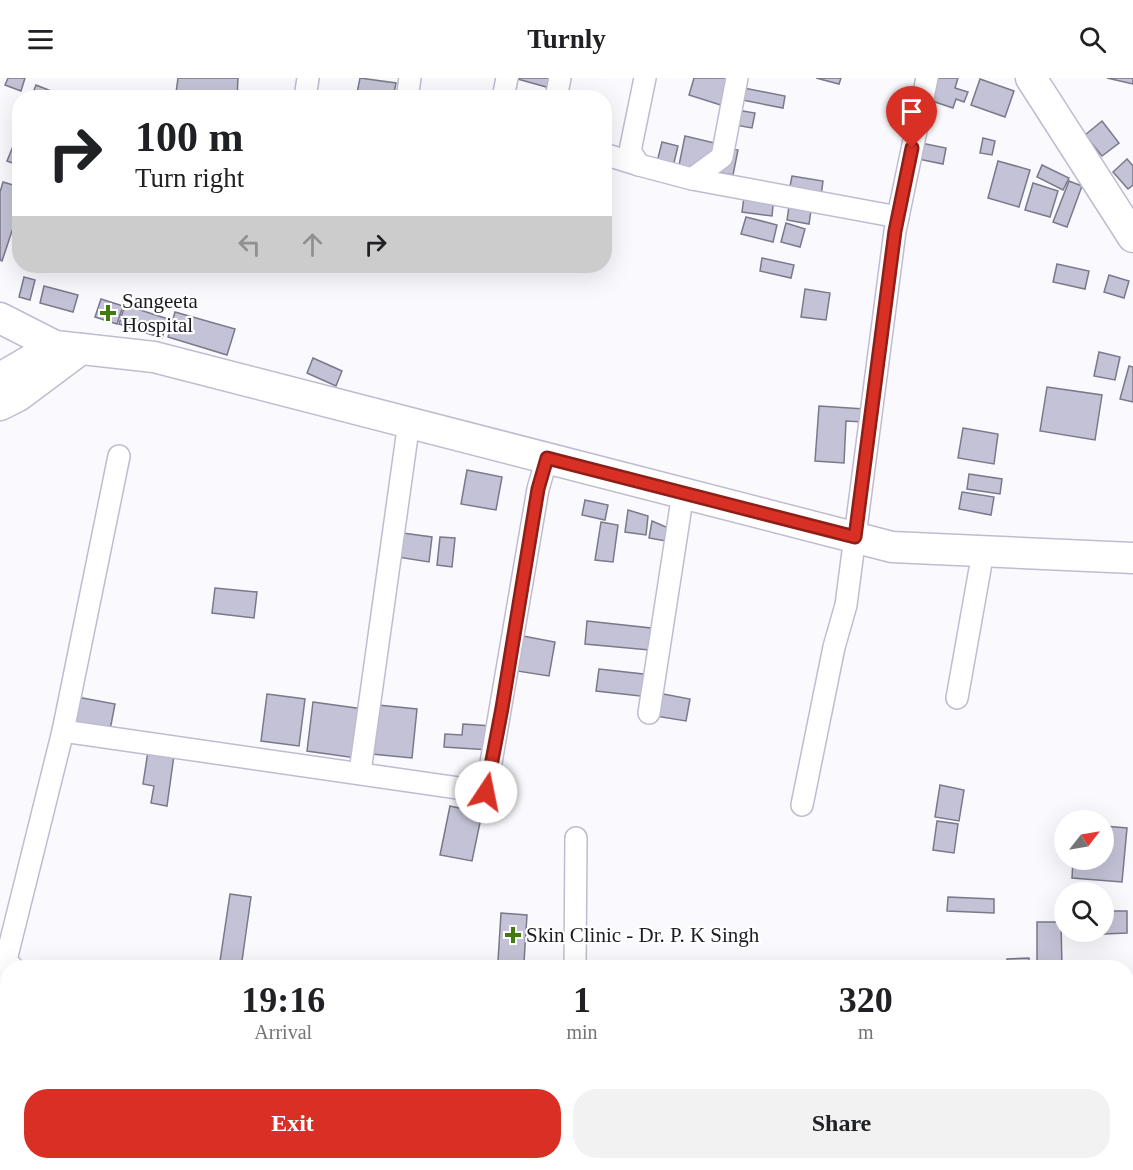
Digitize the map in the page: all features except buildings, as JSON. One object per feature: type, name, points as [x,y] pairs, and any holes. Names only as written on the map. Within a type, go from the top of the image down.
[{"type":"street","points":[[639,165],[630,151],[645,78]]},
{"type":"street","points":[[692,179],[722,157],[737,78]]},
{"type":"street","points":[[802,805],[834,647],[843,620],[898,217],[927,78]]},
{"type":"street","points":[[1031,78],[1133,237]]},
{"type":"street","points":[[612,157],[692,179],[898,217]]},
{"type":"street","points":[[0,318],[68,347],[154,357],[892,547],[1133,558]]},
{"type":"street","points":[[0,378],[68,347]]},
{"type":"street","points":[[0,405],[18,396],[68,347]]},
{"type":"street","points":[[360,772],[409,423]]},
{"type":"street","points":[[6,960],[63,731],[119,456]]},
{"type":"street","points":[[63,731],[360,772],[486,792],[538,489],[547,458]]},
{"type":"street","points":[[649,713],[683,493]]},
{"type":"street","points":[[957,698],[983,552]]},
{"type":"street","points":[[575,960],[576,838]]},
{"type":"place","name":"Sangeeta Hospital","points":[[108,313]]},
{"type":"place","name":"Skin Clinic - Dr. P. K Singh","points":[[513,935]]},
{"type":"route","points":[[486,792],[538,489],[547,458],[855,537],[895,231],[912,148]]}]
